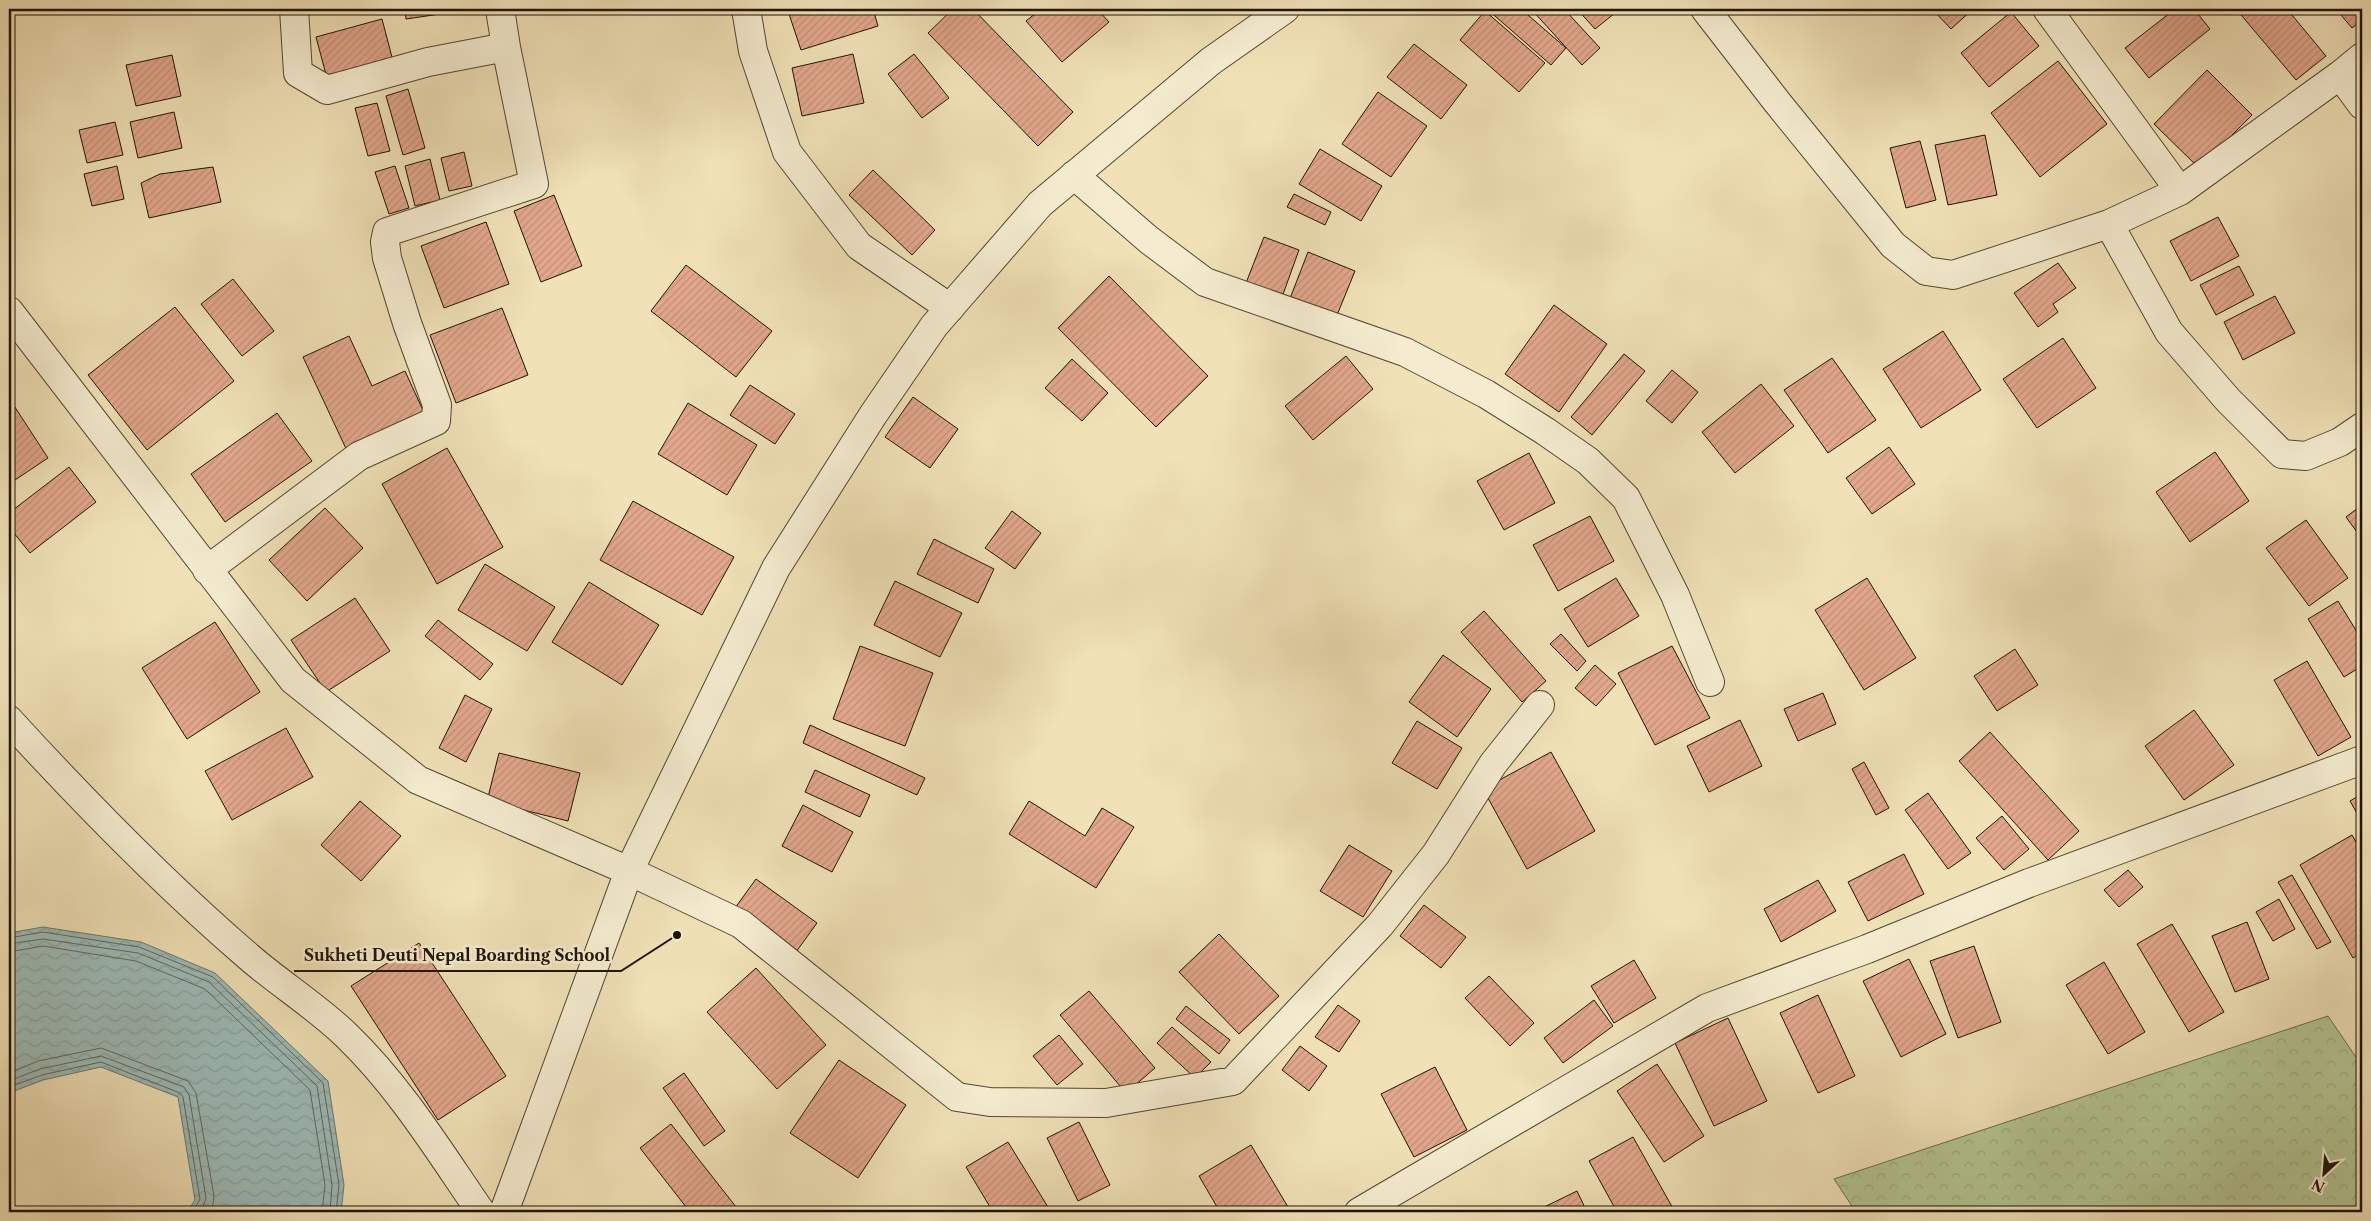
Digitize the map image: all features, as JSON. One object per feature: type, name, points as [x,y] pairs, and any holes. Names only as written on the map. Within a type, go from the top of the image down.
[{"type":"street","points":[[294,9],[298,73],[327,90],[428,62],[506,46]]},
{"type":"street","points":[[207,570],[359,456],[436,421],[437,405],[407,323],[387,258],[385,242],[387,232],[534,184],[500,9]]},
{"type":"street","points":[[746,9],[753,51],[787,152],[858,246],[950,308]]},
{"type":"street","points":[[504,1212],[629,870],[776,568],[873,415],[934,326],[1040,204],[1211,61],[1285,9]]},
{"type":"street","points":[[1705,9],[1893,245],[1926,271],[1952,275],[2109,224],[2180,192],[2362,57]]},
{"type":"street","points":[[2047,9],[2180,192]]},
{"type":"street","points":[[2340,75],[2362,105]]},
{"type":"street","points":[[1074,175],[1148,240],[1205,282],[1405,352],[1486,394],[1546,431],[1588,461],[1626,498],[1675,594],[1710,682]]},
{"type":"street","points":[[2109,224],[2169,332],[2228,400],[2282,454],[2306,456],[2340,442],[2362,427]]},
{"type":"street","points":[[9,311],[293,680],[418,780],[629,870],[741,924],[957,1097],[990,1102],[1106,1103],[1233,1081],[1380,925],[1436,854],[1493,764],[1540,704]]},
{"type":"street","points":[[9,720],[45,760],[186,900],[249,957],[346,1035],[403,1098],[481,1212]]},
{"type":"street","points":[[1359,1212],[1707,1008],[1867,949],[2038,880],[2362,760]]},
{"type":"green space","points":[[2328,1016],[2362,1066],[2362,1212],[1856,1212],[1834,1179]]},
{"type":"water","points":[[43,927],[141,942],[215,973],[328,1081],[344,1185],[341,1212],[187,1212],[195,1200],[178,1097],[101,1067],[43,1080],[9,1093],[9,933]]},
{"type":"building","points":[[405,9],[474,9],[406,19]]},
{"type":"building","points":[[806,9],[873,9],[878,26],[801,50],[789,14]]},
{"type":"building","points":[[953,9],[973,9],[1073,112],[1038,146],[928,33]]},
{"type":"building","points":[[1041,9],[1097,9],[1109,22],[1062,62],[1026,21]]},
{"type":"building","points":[[1487,9],[1521,9],[1566,48],[1551,65]]},
{"type":"building","points":[[1531,9],[1564,9],[1600,48],[1582,65]]},
{"type":"building","points":[[1577,9],[1620,9],[1595,29]]},
{"type":"building","points":[[1932,9],[1973,9],[1951,29]]},
{"type":"building","points":[[2175,9],[2194,9],[2210,29],[2149,78],[2125,48]]},
{"type":"building","points":[[2236,9],[2287,9],[2326,56],[2296,80]]},
{"type":"building","points":[[2336,9],[2362,9],[2362,20],[2352,28]]},
{"type":"building","points":[[1485,11],[1545,63],[1519,92],[1460,40]]},
{"type":"building","points":[[2011,12],[2039,46],[1989,87],[1961,53]]},
{"type":"building","points":[[382,19],[394,65],[328,82],[316,37]]},
{"type":"building","points":[[1414,44],[1467,85],[1441,119],[1387,77]]},
{"type":"building","points":[[853,54],[864,103],[802,116],[792,68]]},
{"type":"building","points":[[914,54],[949,98],[922,118],[888,74]]},
{"type":"building","points":[[172,55],[181,96],[136,106],[126,65]]},
{"type":"building","points":[[2058,61],[2107,124],[2040,177],[1991,113]]},
{"type":"building","points":[[2207,70],[2252,115],[2199,168],[2154,124]]},
{"type":"building","points":[[408,89],[425,148],[403,155],[386,96]]},
{"type":"building","points":[[1378,92],[1427,126],[1391,177],[1342,144]]},
{"type":"building","points":[[377,103],[390,151],[368,156],[355,108]]},
{"type":"building","points":[[174,112],[182,148],[138,158],[130,122]]},
{"type":"building","points":[[115,122],[123,155],[87,163],[79,130]]},
{"type":"building","points":[[1985,135],[1997,195],[1948,205],[1935,145]]},
{"type":"building","points":[[1920,141],[1936,200],[1906,208],[1890,148]]},
{"type":"building","points":[[1320,149],[1382,186],[1361,221],[1299,184]]},
{"type":"building","points":[[464,152],[472,186],[449,191],[441,158]]},
{"type":"building","points":[[430,159],[440,200],[415,206],[405,166]]},
{"type":"building","points":[[117,166],[124,199],[92,206],[84,174]]},
{"type":"building","points":[[395,166],[409,208],[389,214],[375,172]]},
{"type":"building","points":[[213,167],[221,202],[149,218],[141,183],[160,174]]},
{"type":"building","points":[[873,170],[935,230],[912,255],[849,195]]},
{"type":"building","points":[[1294,194],[1331,212],[1325,225],[1287,207]]},
{"type":"building","points":[[554,195],[582,266],[541,282],[514,211]]},
{"type":"building","points":[[2218,217],[2239,256],[2191,281],[2170,241]]},
{"type":"building","points":[[486,222],[509,284],[444,308],[421,246]]},
{"type":"building","points":[[1264,237],[1299,250],[1282,297],[1246,283]]},
{"type":"building","points":[[1308,252],[1355,271],[1335,320],[1289,301]]},
{"type":"building","points":[[2058,263],[2076,288],[2053,304],[2058,312],[2038,327],[2014,293]]},
{"type":"building","points":[[686,265],[772,331],[736,377],[651,311]]},
{"type":"building","points":[[2239,266],[2254,295],[2216,315],[2200,285]]},
{"type":"building","points":[[1109,276],[1208,376],[1156,427],[1058,328]]},
{"type":"building","points":[[233,279],[274,331],[242,356],[201,304]]},
{"type":"building","points":[[2275,296],[2295,333],[2243,360],[2224,322]]},
{"type":"building","points":[[1554,305],[1607,344],[1559,412],[1505,374]]},
{"type":"building","points":[[175,307],[234,381],[147,450],[88,375]]},
{"type":"building","points":[[502,308],[528,375],[456,403],[430,335]]},
{"type":"building","points":[[1943,331],[1981,390],[1921,428],[1883,369]]},
{"type":"building","points":[[349,336],[372,386],[405,371],[427,419],[349,455],[303,357]]},
{"type":"building","points":[[2063,338],[2096,388],[2037,428],[2003,379]]},
{"type":"building","points":[[1624,354],[1645,371],[1592,435],[1571,417]]},
{"type":"building","points":[[1346,356],[1373,389],[1313,440],[1285,406]]},
{"type":"building","points":[[1832,358],[1876,420],[1828,453],[1784,390]]},
{"type":"building","points":[[1072,359],[1108,393],[1082,421],[1045,388]]},
{"type":"building","points":[[1672,370],[1698,392],[1672,423],[1646,401]]},
{"type":"building","points":[[1761,384],[1794,426],[1735,473],[1702,432]]},
{"type":"building","points":[[750,385],[795,414],[775,444],[730,415]]},
{"type":"building","points":[[913,397],[958,429],[930,468],[885,437]]},
{"type":"building","points":[[9,398],[48,458],[9,484]]},
{"type":"building","points":[[688,403],[757,445],[727,495],[658,454]]},
{"type":"building","points":[[277,413],[312,461],[225,522],[191,474]]},
{"type":"building","points":[[1889,447],[1915,484],[1872,514],[1846,478]]},
{"type":"building","points":[[447,448],[503,547],[437,584],[382,484]]},
{"type":"building","points":[[2215,452],[2249,501],[2190,542],[2156,492]]},
{"type":"building","points":[[1529,453],[1555,503],[1504,530],[1477,481]]},
{"type":"building","points":[[69,467],[96,502],[30,553],[9,527],[9,513]]},
{"type":"building","points":[[633,501],[734,557],[702,615],[600,560]]},
{"type":"building","points":[[2362,505],[2362,539],[2346,517]]},
{"type":"building","points":[[325,508],[363,548],[307,601],[269,560]]},
{"type":"building","points":[[1012,511],[1041,533],[1015,569],[985,548]]},
{"type":"building","points":[[1590,516],[1614,561],[1558,591],[1533,545]]},
{"type":"building","points":[[2306,520],[2348,578],[2309,606],[2266,548]]},
{"type":"building","points":[[934,539],[994,569],[978,603],[917,574]]},
{"type":"building","points":[[485,564],[555,607],[527,651],[458,610]]},
{"type":"building","points":[[1616,578],[1639,616],[1588,647],[1564,609]]},
{"type":"building","points":[[1867,578],[1916,658],[1864,690],[1815,610]]},
{"type":"building","points":[[895,581],[962,613],[940,657],[874,625]]},
{"type":"building","points":[[589,582],[659,625],[622,685],[552,642]]},
{"type":"building","points":[[355,598],[390,651],[326,692],[291,640]]},
{"type":"building","points":[[2338,601],[2362,640],[2362,666],[2344,677],[2308,619]]},
{"type":"building","points":[[1484,611],[1546,681],[1522,702],[1461,632]]},
{"type":"building","points":[[438,620],[493,664],[480,680],[425,636]]},
{"type":"building","points":[[215,622],[260,692],[187,739],[142,668]]},
{"type":"building","points":[[1561,634],[1586,661],[1577,671],[1550,644]]},
{"type":"building","points":[[860,646],[933,673],[905,746],[833,719]]},
{"type":"building","points":[[1672,646],[1710,718],[1655,745],[1618,673]]},
{"type":"building","points":[[2015,649],[2038,685],[1997,711],[1974,676]]},
{"type":"building","points":[[1443,655],[1491,689],[1457,737],[1409,702]]},
{"type":"building","points":[[2307,661],[2351,737],[2318,756],[2274,680]]},
{"type":"building","points":[[1595,665],[1616,684],[1596,706],[1575,688]]},
{"type":"building","points":[[1823,693],[1836,724],[1798,741],[1784,709]]},
{"type":"building","points":[[465,695],[492,709],[466,762],[439,748]]},
{"type":"building","points":[[2194,710],[2234,765],[2184,800],[2145,746]]},
{"type":"building","points":[[1740,720],[1762,766],[1709,792],[1687,746]]},
{"type":"building","points":[[1417,721],[1462,748],[1437,789],[1392,763]]},
{"type":"building","points":[[810,725],[925,778],[917,795],[803,743]]},
{"type":"building","points":[[286,728],[313,777],[232,820],[205,771]]},
{"type":"building","points":[[1990,732],[2079,831],[2048,860],[1959,761]]},
{"type":"building","points":[[1551,752],[1595,831],[1527,869],[1483,789]]},
{"type":"building","points":[[499,753],[580,773],[568,821],[487,801]]},
{"type":"building","points":[[1864,762],[1889,808],[1876,815],[1852,769]]},
{"type":"building","points":[[815,770],[870,795],[860,817],[805,792]]},
{"type":"building","points":[[1928,793],[1971,853],[1948,869],[1905,810]]},
{"type":"building","points":[[2362,794],[2362,822],[2350,801]]},
{"type":"building","points":[[360,801],[401,836],[361,881],[321,845]]},
{"type":"building","points":[[1029,801],[1085,836],[1102,808],[1134,827],[1096,888],[1009,834]]},
{"type":"building","points":[[803,805],[853,832],[832,872],[782,846]]},
{"type":"building","points":[[2002,816],[2029,849],[2004,870],[1976,838]]},
{"type":"building","points":[[2352,835],[2362,853],[2362,952],[2353,958],[2300,865]]},
{"type":"building","points":[[1349,845],[1392,871],[1363,917],[1320,891]]},
{"type":"building","points":[[1904,854],[1924,894],[1868,921],[1848,882]]},
{"type":"building","points":[[2128,870],[2143,887],[2119,907],[2104,890]]},
{"type":"building","points":[[2292,875],[2331,942],[2317,949],[2278,882]]},
{"type":"building","points":[[756,879],[817,923],[796,952],[735,908]]},
{"type":"building","points":[[1818,880],[1836,911],[1781,942],[1764,909]]},
{"type":"building","points":[[2279,899],[2295,929],[2273,941],[2256,912]]},
{"type":"building","points":[[1424,905],[1466,937],[1441,968],[1400,936]]},
{"type":"building","points":[[2247,922],[2269,979],[2235,992],[2212,936]]},
{"type":"building","points":[[2172,924],[2224,1012],[2189,1032],[2137,944]]},
{"type":"building","points":[[1219,934],[1279,996],[1239,1034],[1179,972]]},
{"type":"building","points":[[419,943],[506,1076],[438,1120],[351,986]]},
{"type":"building","points":[[1974,946],[2001,1022],[1958,1038],[1930,961]]},
{"type":"building","points":[[1909,959],[1946,1034],[1901,1057],[1863,981]]},
{"type":"building","points":[[1634,960],[1656,998],[1614,1023],[1591,986]]},
{"type":"building","points":[[2104,962],[2145,1032],[2108,1054],[2066,985]]},
{"type":"building","points":[[756,968],[826,1045],[777,1089],[707,1012]]},
{"type":"building","points":[[1489,976],[1534,1023],[1510,1046],[1465,998]]},
{"type":"building","points":[[1089,991],[1155,1068],[1126,1093],[1060,1015]]},
{"type":"building","points":[[1818,995],[1855,1076],[1818,1093],[1780,1013]]},
{"type":"building","points":[[1594,1000],[1613,1026],[1563,1063],[1544,1038]]},
{"type":"building","points":[[1338,1005],[1360,1021],[1339,1052],[1315,1037]]},
{"type":"building","points":[[1186,1006],[1230,1040],[1219,1054],[1176,1019]]},
{"type":"building","points":[[1728,1018],[1767,1101],[1714,1126],[1675,1043]]},
{"type":"building","points":[[1172,1027],[1211,1062],[1195,1078],[1157,1043]]},
{"type":"building","points":[[1059,1035],[1083,1064],[1057,1085],[1033,1056]]},
{"type":"building","points":[[1300,1046],[1327,1066],[1309,1091],[1282,1070]]},
{"type":"building","points":[[839,1060],[906,1105],[858,1178],[790,1133]]},
{"type":"building","points":[[1657,1064],[1704,1136],[1664,1162],[1617,1091]]},
{"type":"building","points":[[1435,1067],[1467,1130],[1414,1157],[1381,1094]]},
{"type":"building","points":[[684,1073],[725,1131],[704,1146],[663,1088]]},
{"type":"building","points":[[1079,1122],[1110,1185],[1078,1201],[1047,1138]]},
{"type":"building","points":[[671,1124],[740,1212],[690,1212],[640,1148]]},
{"type":"building","points":[[1633,1137],[1675,1212],[1617,1212],[1589,1161]]},
{"type":"building","points":[[1008,1142],[1051,1212],[993,1212],[966,1167]]},
{"type":"building","points":[[1251,1145],[1291,1212],[1220,1212],[1199,1176]]},
{"type":"building","points":[[1577,1191],[1587,1212],[1534,1212]]},
{"type":"place","name":"Sukheti Deuti Nepal Boarding School","points":[[677,935]]}]
